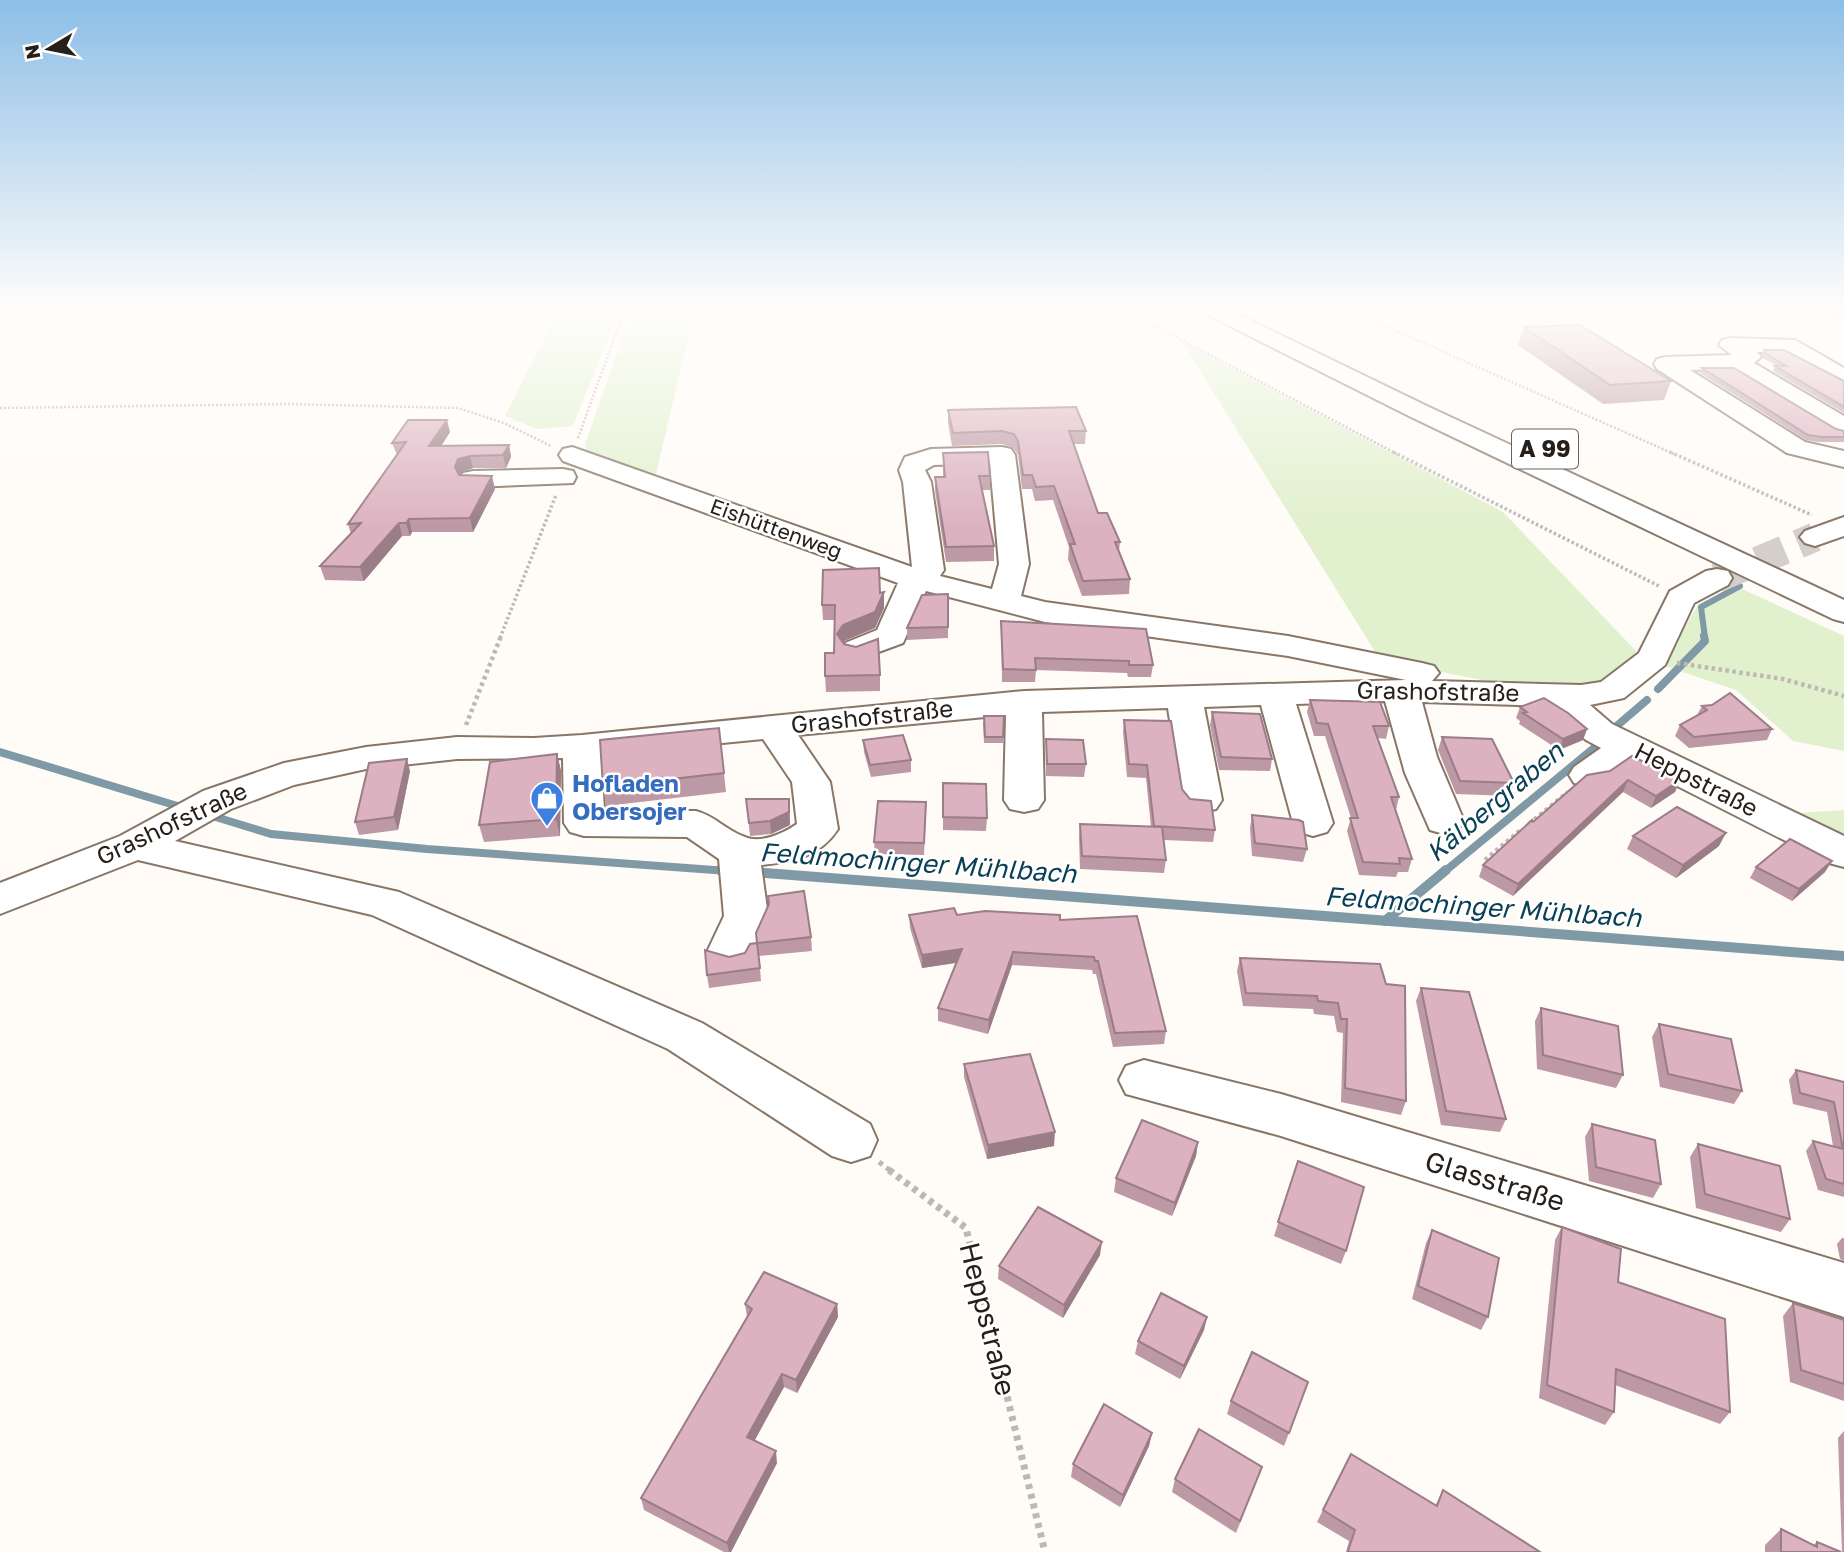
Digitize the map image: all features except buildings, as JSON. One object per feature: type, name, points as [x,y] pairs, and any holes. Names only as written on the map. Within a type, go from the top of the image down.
[{"type":"main road","name":"A 99","points":[[1358,381],[1844,611]]},
{"type":"main road","name":"A 99","points":[[1400,381],[1844,586]]},
{"type":"main road","points":[[1692,381],[1796,448],[1844,460]]},
{"type":"main road","points":[[1768,381],[1844,428]]},
{"type":"main road","points":[[1790,381],[1844,414]]},
{"type":"main road","points":[[858,650],[891,636],[915,579],[929,570],[917,482],[912,470],[914,463],[931,457],[1002,456],[1014,564],[1004,602]]},
{"type":"main road","points":[[473,479],[567,466]]},
{"type":"main road","name":"Eishüttenweg","points":[[567,466],[915,579],[1004,602],[1098,621],[1288,646],[1447,678],[1555,694]]},
{"type":"main road","points":[[1681,597],[1717,578]]},
{"type":"main road","name":"Grashofstraße","points":[[0,899],[153,836],[216,800],[284,775],[366,758],[457,748],[534,749],[582,746],[1024,702],[1402,691],[1488,691],[1581,696],[1612,691],[1653,658],[1681,597]]},
{"type":"main road","points":[[1402,691],[1409,733],[1444,821]]},
{"type":"main road","points":[[1275,693],[1313,823]]},
{"type":"main road","name":"Heppstraße","points":[[1555,694],[1600,732],[1844,853]]},
{"type":"main road","points":[[1184,697],[1202,800]]},
{"type":"main road","points":[[1024,702],[1024,800]]},
{"type":"main road","points":[[742,867],[791,848],[818,829],[811,782],[773,727]]},
{"type":"main road","points":[[582,746],[583,823],[696,824],[742,867],[746,916],[730,952]]},
{"type":"main road","points":[[1588,775],[1628,746]]},
{"type":"main road","points":[[153,836],[384,903],[685,1036],[851,1140]]},
{"type":"main road","name":"Glasstraße","points":[[1144,1080],[1281,1115],[1844,1290]]},
{"type":"path","points":[[457,748],[598,381]]},
{"type":"path","points":[[1260,381],[1681,597]]},
{"type":"path","points":[[1512,381],[1778,498],[1835,530]]},
{"type":"path","points":[[0,408],[288,404],[458,408],[503,423],[567,466]]},
{"type":"path","points":[[1693,666],[1796,680],[1844,696]]},
{"type":"path","points":[[1485,860],[1588,775]]},
{"type":"path","name":"Heppstraße","points":[[851,1140],[966,1228],[1045,1552]]},
{"type":"green space","points":[[522,381],[591,381],[573,426],[537,429],[505,416]]},
{"type":"green space","points":[[607,381],[678,381],[654,482],[587,457],[585,444]]},
{"type":"green space","points":[[1207,381],[1256,381],[1503,512],[1638,653],[1623,675],[1609,683],[1587,688],[1559,689],[1496,682],[1379,658]]},
{"type":"green space","points":[[1740,588],[1844,636],[1844,751],[1793,741],[1736,690],[1662,665],[1698,605]]},
{"type":"green space","points":[[1844,810],[1844,847],[1797,813]]},
{"type":"waterway","name":"Kälbergraben","points":[[1705,638],[1701,607],[1740,586]]},
{"type":"waterway","name":"Kälbergraben","points":[[1658,689],[1705,641],[1704,636]]},
{"type":"waterway","name":"Kälbergraben","points":[[1612,730],[1647,700]]},
{"type":"waterway","name":"Kälbergraben","points":[[1444,872],[1600,743]]},
{"type":"waterway","name":"Feldmochinger Mühlbach","points":[[0,752],[184,808]]},
{"type":"waterway","name":"Feldmochinger Mühlbach","points":[[206,814],[271,834],[427,849],[728,871],[720,870]]},
{"type":"waterway","name":"Kälbergraben","points":[[1385,921],[1446,870]]},
{"type":"waterway","name":"Feldmochinger Mühlbach","points":[[751,872],[1385,921]]},
{"type":"waterway","name":"Feldmochinger Mühlbach","points":[[1385,921],[1844,956]]},
{"type":"tunnel","points":[[1717,578],[1815,537]]},
{"type":"place","name":"Hofladen Obersojer","points":[[547,828]]}]
